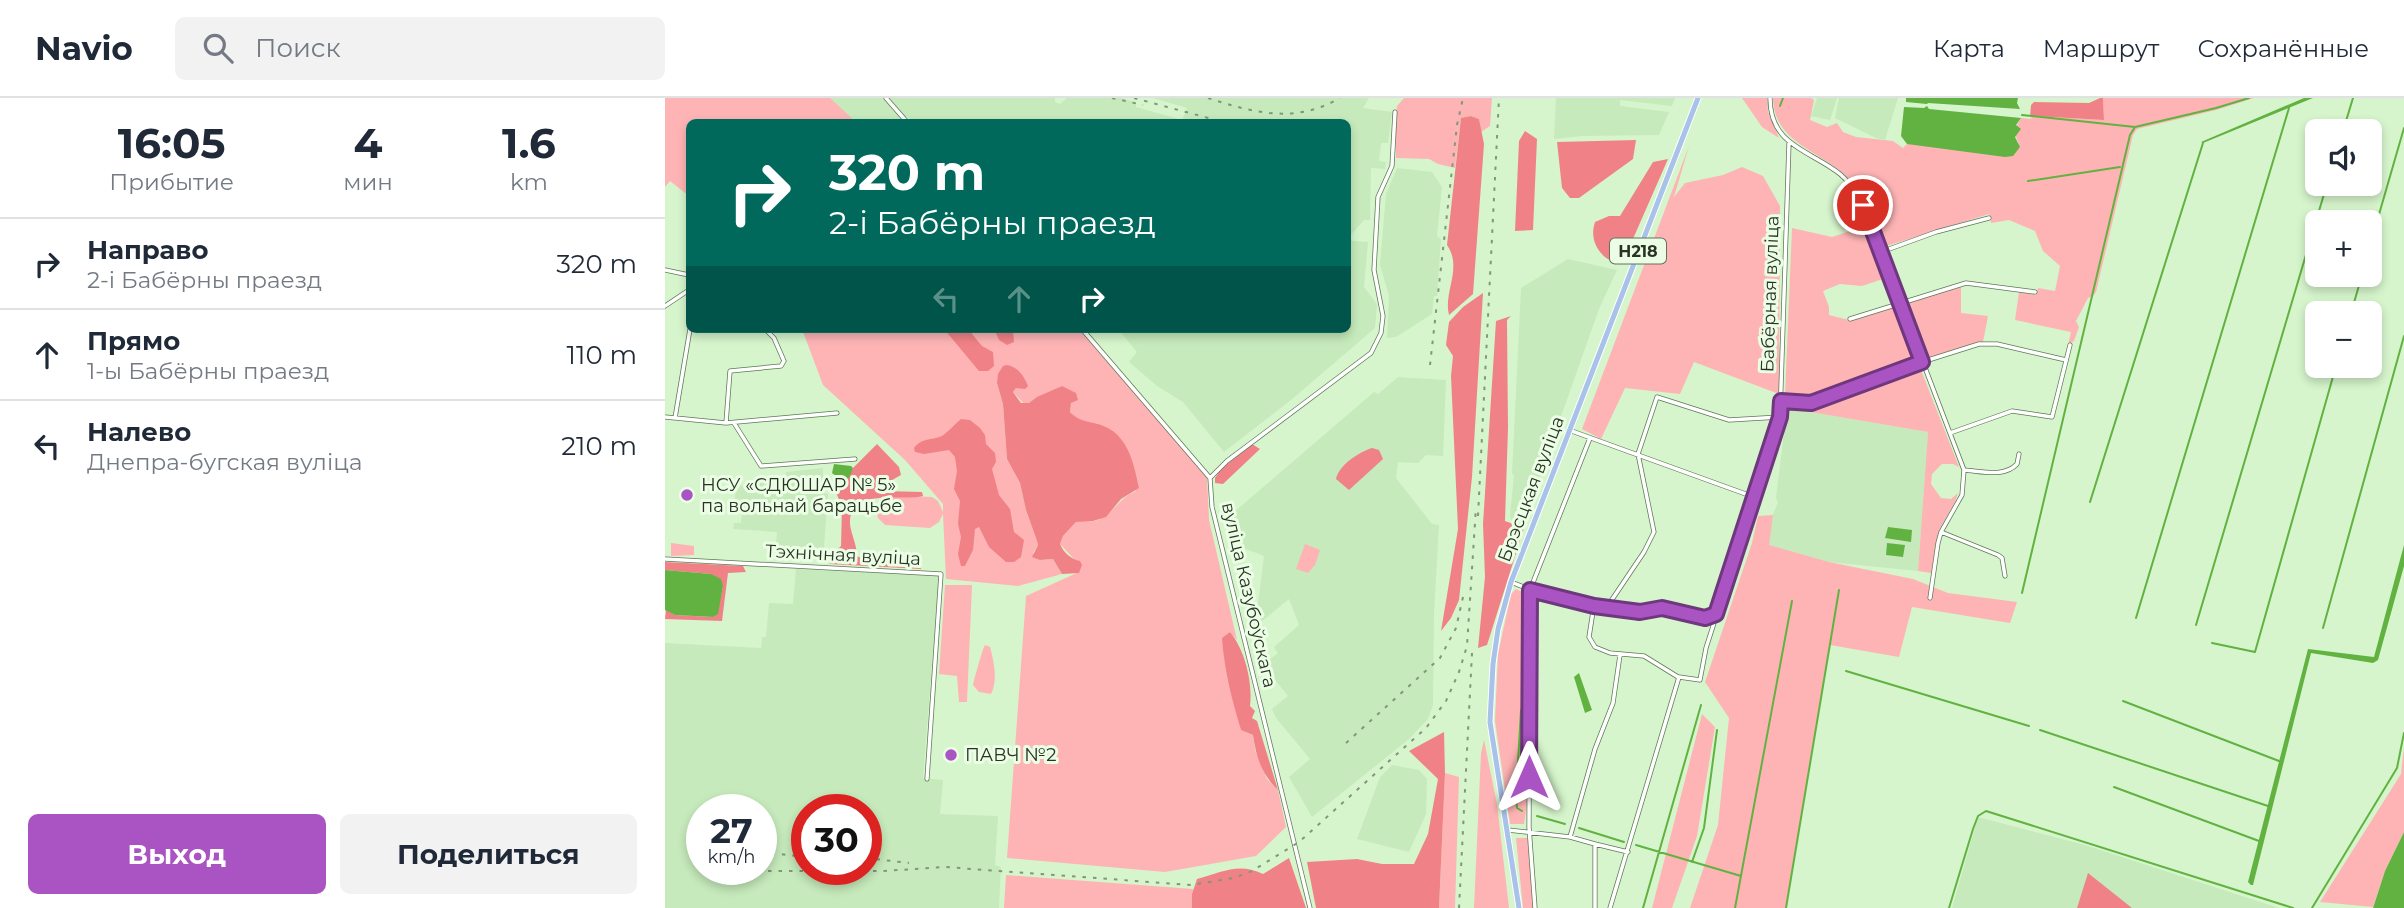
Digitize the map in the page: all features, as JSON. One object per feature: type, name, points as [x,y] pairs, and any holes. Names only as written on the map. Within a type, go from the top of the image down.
[{"type":"main road","name":"Брэсцкая вуліца","points":[[1519,908],[1490,722],[1496,640],[1511,582],[1698,98]]},
{"type":"street","points":[[886,98],[904,119]]},
{"type":"street","points":[[1770,98],[1774,119],[1789,143],[1840,174],[1863,205],[1964,470],[1962,495],[1941,532],[1930,598]]},
{"type":"street","points":[[1085,333],[1210,478],[1227,461],[1371,352],[1378,342],[1383,316],[1374,270],[1378,197],[1392,166],[1395,112]]},
{"type":"street","name":"Бабёрная вуліца","points":[[1679,677],[1700,680],[1716,614],[1780,417],[1789,143]]},
{"type":"street","points":[[1881,252],[1936,232],[1989,218]]},
{"type":"street","points":[[665,270],[686,274]]},
{"type":"street","points":[[1850,319],[1966,284],[2035,292]]},
{"type":"street","points":[[665,306],[686,292]]},
{"type":"street","points":[[674,418],[689,333]]},
{"type":"street","points":[[726,423],[730,371],[781,366],[784,361],[769,333]]},
{"type":"street","points":[[1781,401],[1811,403],[1922,362],[1986,344],[2066,360]]},
{"type":"street","points":[[1950,433],[2012,411],[2050,418],[2054,414],[2070,345]]},
{"type":"street","points":[[1607,607],[1644,552],[1654,532],[1638,454],[1657,397],[1729,420],[1780,417]]},
{"type":"street","points":[[665,417],[734,423],[837,413]]},
{"type":"street","points":[[734,423],[761,466],[855,459]]},
{"type":"street","points":[[1569,430],[1754,497]]},
{"type":"street","points":[[1535,908],[1530,832],[1530,590],[1590,438]]},
{"type":"street","points":[[1964,470],[1995,473],[2011,470],[2017,464],[2019,454]]},
{"type":"street","name":"вуліца Казубоўскага","points":[[1210,478],[1212,507],[1310,908]]},
{"type":"street","points":[[1941,532],[1999,555],[2005,576]]},
{"type":"street","name":"Тэхнічная вуліца","points":[[665,559],[940,574],[927,779]]},
{"type":"street","points":[[1511,582],[1530,590],[1594,606],[1640,612],[1665,609],[1705,618],[1716,614]]},
{"type":"street","points":[[1594,606],[1589,638],[1595,647],[1620,654],[1644,656],[1679,677],[1610,908]]},
{"type":"street","points":[[1570,837],[1595,749],[1613,703],[1620,654]]},
{"type":"street","points":[[1508,830],[1570,837],[1628,852]]},
{"type":"street","points":[[1594,908],[1595,844]]},
{"type":"shaded area","points":[[665,98],[830,98],[853,119],[686,119],[686,194],[670,181],[665,187]]},
{"type":"shaded area","points":[[829,98],[1055,98],[1055,102],[1060,104],[1067,98],[1120,98],[1136,102],[1136,107],[1178,119],[910,119],[907,116],[904,119],[848,119]]},
{"type":"shaded area","points":[[1153,98],[1369,98],[1363,108],[1392,112],[1388,143],[1381,143],[1379,161],[1386,162],[1385,169],[1371,168],[1370,220],[1364,220],[1351,235],[1351,119],[1182,119],[1187,108]]},
{"type":"shaded area","points":[[1404,98],[1492,98],[1490,126],[1481,132],[1479,119],[1471,116],[1461,118],[1455,168],[1429,159],[1396,158],[1396,113],[1397,106]]},
{"type":"shaded area","points":[[1556,98],[1675,98],[1672,106],[1620,100],[1620,106],[1669,112],[1659,135],[1554,139]]},
{"type":"shaded area","points":[[1742,98],[1767,98],[1768,112],[1779,138],[1762,127]]},
{"type":"shaded area","points":[[1773,98],[1811,98],[1814,100],[1810,120],[1827,127],[1837,123],[1843,132],[1856,137],[1893,141],[1903,148],[1907,144],[2019,143],[2016,130],[2021,118],[2030,119],[2033,116],[2104,120],[2103,98],[2254,98],[2137,129],[2133,135],[2096,292],[2088,298],[2076,321],[2079,327],[2074,341],[2068,345],[2071,332],[2015,320],[2019,292],[2036,295],[2038,288],[2055,291],[2060,266],[2043,251],[2035,231],[2009,220],[1991,223],[1989,214],[1883,247],[1854,185],[1837,169],[1790,136],[1775,114]]},
{"type":"shaded area","points":[[1817,98],[1837,98],[1830,120],[1811,116]]},
{"type":"shaded area","points":[[1839,98],[1898,98],[1885,140],[1835,118]]},
{"type":"shaded area","points":[[1906,98],[2018,98],[2020,109],[1906,102]]},
{"type":"shaded area","points":[[2103,98],[2104,120],[2030,117],[2031,105],[2034,102],[2089,103]]},
{"type":"shaded area","points":[[2304,98],[2313,98],[2201,142]]},
{"type":"shaded area","points":[[1927,106],[1929,109],[2021,118],[2016,125],[2021,129],[2015,137],[2020,147],[2013,156],[2005,157],[1907,144],[1901,136],[1904,107]]},
{"type":"shaded area","points":[[1471,116],[1479,119],[1484,144],[1473,294],[1449,315],[1448,298],[1453,262],[1447,245],[1461,118]]},
{"type":"shaded area","points":[[1525,131],[1537,139],[1533,230],[1515,231],[1519,141]]},
{"type":"shaded area","points":[[1636,140],[1633,159],[1579,198],[1570,198],[1562,188],[1557,142]]},
{"type":"shaded area","points":[[1689,146],[1674,197],[1685,183],[1723,175],[1742,167],[1763,176],[1780,206],[1779,394],[1694,362],[1680,394],[1625,388],[1601,439],[1582,429]]},
{"type":"shaded area","points":[[1668,159],[1622,264],[1608,259],[1595,244],[1595,222],[1609,216],[1620,216],[1653,162]]},
{"type":"shaded area","points":[[1397,168],[1432,172],[1442,187],[1437,236],[1441,239],[1437,296],[1434,296],[1432,314],[1396,337],[1387,338],[1389,296],[1380,265],[1386,194]]},
{"type":"shaded area","points":[[1859,214],[1883,279],[1862,286],[1840,284],[1823,291],[1829,315],[1849,320],[1894,306],[1896,310],[1899,309],[1915,353],[1914,360],[1911,364],[1816,398],[1789,399],[1785,396],[1792,228],[1832,237],[1859,228]]},
{"type":"shaded area","points":[[1351,240],[1368,242],[1364,287],[1377,304],[1375,328],[1291,400],[1224,452],[1183,402],[1157,386],[1129,362],[1137,352],[1121,333],[1351,333]]},
{"type":"shaded area","points":[[1568,259],[1617,270],[1599,309],[1523,524],[1511,520],[1510,516],[1521,288]]},
{"type":"shaded area","points":[[1961,287],[1961,313],[1988,316],[1983,342],[1924,357],[1904,305]]},
{"type":"shaded area","points":[[1483,293],[1472,477],[1459,600],[1451,618],[1441,631],[1458,529],[1451,376],[1453,356],[1446,345],[1449,322],[1463,307]]},
{"type":"shaded area","points":[[1511,316],[1507,320],[1505,521],[1524,528],[1487,645],[1478,648],[1485,577],[1483,524],[1496,321]]},
{"type":"shaded area","points":[[804,333],[1082,333],[1207,477],[1209,520],[1237,640],[1230,632],[1224,658],[1241,730],[1253,735],[1255,750],[1267,779],[1278,790],[1286,827],[1256,856],[1165,872],[1007,858],[1026,596],[1079,572],[1075,560],[1060,544],[1063,536],[1076,522],[1100,519],[1136,491],[1106,427],[1076,419],[1070,412],[1074,400],[1062,386],[1025,405],[1013,392],[1016,388],[997,383],[1003,404],[1007,459],[1020,483],[1038,545],[1033,553],[1040,560],[1053,559],[1062,574],[1018,586],[946,579],[943,514],[939,522],[930,528],[885,525],[878,518],[876,509],[879,500],[887,495],[932,497],[938,501],[943,512],[943,504],[905,460],[823,385]]},
{"type":"shaded area","points":[[947,333],[971,333],[982,346],[993,352],[994,366],[988,371],[979,371]]},
{"type":"shaded area","points":[[996,333],[1013,333],[1014,342],[1007,345],[999,340]]},
{"type":"shaded area","points":[[1007,365],[1020,372],[1028,386],[1025,389],[1016,388],[1013,392],[1021,403],[1029,403],[1062,386],[1076,393],[1078,400],[1071,403],[1070,412],[1078,418],[1114,432],[1125,445],[1132,461],[1139,488],[1121,499],[1106,517],[1076,522],[1063,536],[1060,544],[1063,550],[1082,565],[1079,573],[1062,574],[1053,559],[1040,560],[1032,557],[1038,545],[1020,483],[1007,459],[1003,404],[997,383],[998,374],[1003,366]]},
{"type":"shaded area","points":[[1915,368],[1921,370],[1959,467],[1942,464],[1932,474],[1931,484],[1941,498],[1951,499],[1958,493],[1939,530],[1931,573],[1918,571],[1928,432],[1787,408],[1788,405],[1816,404]]},
{"type":"shaded area","points":[[1398,377],[1446,380],[1443,456],[1426,455],[1418,463],[1398,462],[1396,478],[1432,524],[1439,525],[1433,705],[1428,719],[1409,739],[1312,817],[1289,777],[1310,759],[1276,718],[1272,709],[1288,696],[1268,671],[1265,663],[1278,653],[1274,647],[1299,625],[1289,599],[1255,627],[1264,556],[1228,542],[1226,519],[1374,392],[1378,394]]},
{"type":"shaded area","points":[[1787,408],[1928,432],[1918,571],[1829,562],[1768,545],[1778,502],[1776,498]]},
{"type":"shaded area","points":[[961,419],[970,420],[980,428],[985,435],[986,444],[995,453],[996,462],[992,469],[999,495],[1010,509],[1014,532],[1024,540],[1021,557],[1014,562],[1006,562],[989,547],[979,527],[975,529],[973,550],[965,566],[961,566],[958,554],[961,537],[958,524],[960,501],[954,489],[957,471],[955,457],[949,450],[924,454],[915,452],[914,448],[920,442],[942,436]]},
{"type":"shaded area","points":[[877,444],[899,467],[901,475],[878,488],[884,491],[922,492],[923,496],[879,498],[858,504],[852,512],[850,524],[857,556],[865,560],[898,562],[912,559],[921,565],[921,569],[830,564],[828,558],[841,546],[842,506],[837,495],[853,468]]},
{"type":"shaded area","points":[[1252,444],[1260,449],[1223,484],[1215,483],[1221,469]]},
{"type":"shaded area","points":[[1372,448],[1379,450],[1383,459],[1349,490],[1336,479],[1338,474],[1350,460]]},
{"type":"shaded area","points":[[834,464],[851,466],[853,468],[849,478],[842,481],[832,473]]},
{"type":"shaded area","points":[[823,468],[823,493],[828,494],[823,560],[775,557],[777,532],[733,529],[734,523],[741,523],[743,500],[735,499],[736,485],[753,486],[769,475],[778,476],[782,484],[785,484],[786,472]]},
{"type":"shaded area","points":[[1773,515],[1769,545],[1829,562],[1913,579],[1948,593],[2017,602],[2010,623],[1912,607],[1899,657],[1830,645],[1786,908],[1690,908],[1718,825],[1729,718],[1705,682],[1752,543],[1758,516]]},
{"type":"shaded area","points":[[1888,527],[1912,530],[1911,542],[1885,538]]},
{"type":"shaded area","points":[[671,543],[694,546],[694,555],[671,556]]},
{"type":"shaded area","points":[[1887,543],[1905,545],[1903,557],[1886,555]]},
{"type":"shaded area","points":[[1305,544],[1320,550],[1315,565],[1308,573],[1296,569]]},
{"type":"shaded area","points":[[2404,545],[2404,566],[2378,660],[2373,663],[2311,653],[2251,885],[2248,882],[2308,649],[2374,657]]},
{"type":"shaded area","points":[[665,562],[743,566],[746,572],[728,573],[722,621],[665,619],[666,610],[675,615],[713,617],[717,614],[723,586],[711,574],[665,570]]},
{"type":"shaded area","points":[[796,569],[939,576],[923,778],[943,780],[940,814],[998,816],[995,865],[1001,867],[999,908],[665,908],[665,643],[761,648],[762,637],[766,637],[769,603],[793,604]]},
{"type":"shaded area","points":[[665,570],[711,574],[721,579],[723,586],[718,614],[713,617],[675,615],[665,610]]},
{"type":"shaded area","points":[[945,585],[972,585],[967,702],[959,702],[957,676],[939,674]]},
{"type":"shaded area","points":[[1516,589],[1524,593],[1527,805],[1524,824],[1510,824],[1495,721],[1498,654],[1511,594]]},
{"type":"shaded area","points":[[1230,632],[1247,667],[1250,706],[1255,711],[1252,718],[1257,721],[1278,790],[1261,765],[1253,735],[1241,730],[1223,650],[1222,638]]},
{"type":"shaded area","points":[[985,645],[990,647],[994,665],[995,677],[991,694],[979,692],[973,685]]},
{"type":"shaded area","points":[[1579,673],[1592,710],[1585,713],[1574,677]]},
{"type":"shaded area","points":[[1702,714],[1715,727],[1697,836],[1672,908],[1652,908]]},
{"type":"shaded area","points":[[1444,732],[1445,773],[1439,908],[1316,908],[1307,862],[1357,859],[1382,864],[1414,864],[1428,834],[1438,779],[1409,751]]},
{"type":"shaded area","points":[[1484,740],[1497,804],[1509,908],[1474,908],[1481,753]]},
{"type":"shaded area","points":[[2404,747],[2404,832],[2385,871],[2373,907],[2320,902],[2401,774]]},
{"type":"shaded area","points":[[1392,765],[1419,770],[1427,779],[1426,814],[1409,852],[1357,839],[1380,777]]},
{"type":"shaded area","points":[[1445,773],[1459,777],[1455,908],[1439,908]]},
{"type":"shaded area","points":[[1978,817],[2085,845],[2279,908],[1952,908]]},
{"type":"shaded area","points":[[2404,832],[2404,908],[2373,908],[2385,871]]},
{"type":"shaded area","points":[[1516,838],[1528,838],[1534,908],[1523,908]]},
{"type":"shaded area","points":[[1289,858],[1306,908],[1192,908],[1192,894],[1197,879],[1238,868],[1263,874]]},
{"type":"shaded area","points":[[2088,873],[2132,908],[2077,908]]},
{"type":"shaded area","points":[[1006,875],[1193,889],[1192,908],[1004,908]]},
{"type":"waterway","points":[[1780,106],[1783,98]]},
{"type":"waterway","points":[[2022,115],[2135,127],[2249,98]]},
{"type":"waterway","points":[[2347,119],[2353,98]]},
{"type":"waterway","points":[[2136,618],[2289,108]]},
{"type":"waterway","points":[[2022,593],[2130,135],[2135,127]]},
{"type":"waterway","points":[[2380,210],[2404,128]]},
{"type":"waterway","points":[[2090,502],[2203,143]]},
{"type":"waterway","points":[[2028,181],[2120,167]]},
{"type":"waterway","points":[[2196,625],[2323,196]]},
{"type":"waterway","points":[[2354,301],[2359,287]]},
{"type":"waterway","points":[[2323,628],[2404,336]]},
{"type":"waterway","points":[[2212,643],[2255,652],[2333,378]]},
{"type":"waterway","points":[[1786,908],[1839,590]]},
{"type":"waterway","points":[[1735,908],[1792,601]]},
{"type":"waterway","points":[[1846,671],[2029,726]]},
{"type":"waterway","points":[[2123,701],[2279,761]]},
{"type":"waterway","points":[[1643,908],[1701,705]]},
{"type":"waterway","points":[[1521,710],[1516,797],[1517,808],[1522,811]]},
{"type":"waterway","points":[[1692,862],[1704,828],[1717,730]]},
{"type":"waterway","points":[[2040,730],[2268,806]]},
{"type":"waterway","points":[[2312,908],[2397,768],[2404,733]]},
{"type":"waterway","points":[[2114,787],[2259,841]]},
{"type":"waterway","points":[[1949,908],[1973,829],[1978,816],[1986,811],[2293,908]]},
{"type":"waterway","points":[[1537,816],[1565,824]]},
{"type":"waterway","points":[[1579,828],[1624,842]]},
{"type":"waterway","points":[[1636,845],[1741,876]]},
{"type":"railway","points":[[1112,98],[1143,105]]},
{"type":"railway","points":[[1134,98],[1212,119]]},
{"type":"railway","points":[[1208,98],[1242,108],[1274,113],[1307,111],[1340,98]]},
{"type":"railway","points":[[1430,365],[1457,125],[1463,98]]},
{"type":"railway","points":[[1478,516],[1499,98]]},
{"type":"railway","points":[[777,871],[884,871],[945,867],[1191,885],[1234,878],[1252,871],[1299,842],[1426,728],[1446,701],[1467,646],[1476,507]]},
{"type":"railway","points":[[1346,743],[1440,658],[1456,628],[1463,597]]},
{"type":"railway","points":[[1459,908],[1472,653]]},
{"type":"railway","points":[[777,854],[791,855]]},
{"type":"railway","points":[[882,860],[909,863]]},
{"type":"place","name":"НСУ «СДЮШАР № 5» па вольнай барацьбе","points":[[687,495]]},
{"type":"place","name":"ПАВЧ №2","points":[[951,755]]},
{"type":"route","points":[[1529,777],[1530,590],[1594,606],[1640,612],[1662,608],[1705,618],[1716,614],[1780,417],[1781,401],[1811,403],[1922,362],[1863,205]]}]
